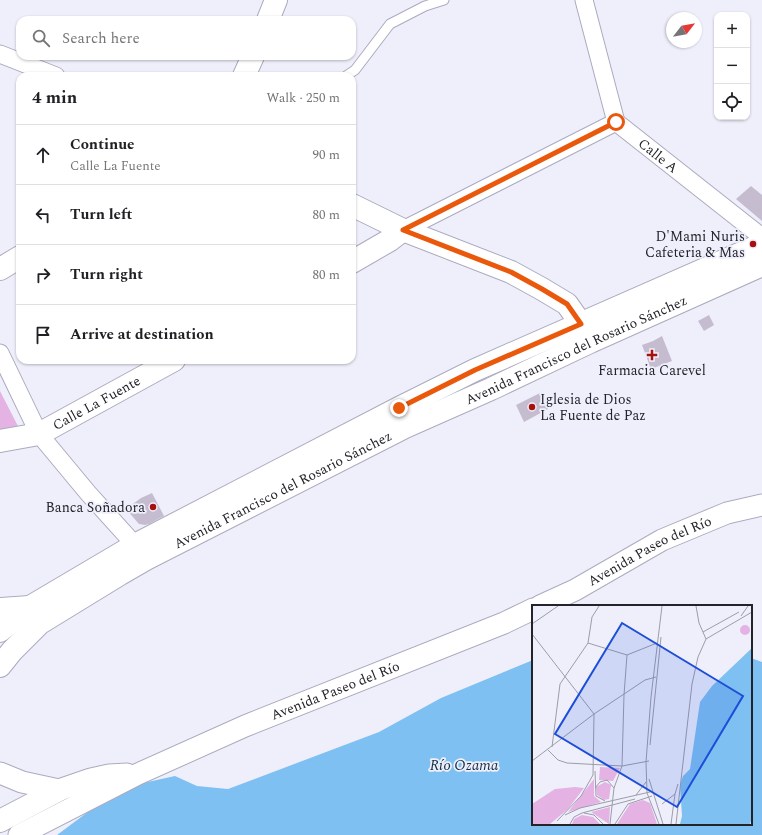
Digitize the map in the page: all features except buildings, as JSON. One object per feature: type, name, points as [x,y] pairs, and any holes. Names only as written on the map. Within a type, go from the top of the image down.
[{"type":"main road","points":[[270,16],[276,0]]},
{"type":"main road","points":[[246,72],[251,60]]},
{"type":"main road","points":[[356,207],[403,230],[511,272],[567,304],[586,333]]},
{"type":"main road","points":[[356,260],[390,240],[403,230]]},
{"type":"main road","name":"Avenida Francisco del Rosario Sánchez","points":[[0,631],[30,607],[140,552],[405,427],[491,389],[586,333],[762,244]]},
{"type":"main road","points":[[0,269],[16,259]]},
{"type":"main road","name":"Avenida Francisco del Rosario Sánchez","points":[[586,333],[762,265]]},
{"type":"main road","name":"Calle La Fuente","points":[[0,441],[40,434],[167,364]]},
{"type":"main road","name":"Avenida Francisco del Rosario Sánchez","points":[[0,666],[12,651],[40,623],[114,578],[140,552]]},
{"type":"main road","points":[[0,609],[30,607]]},
{"type":"main road","points":[[0,821],[59,790]]},
{"type":"street","points":[[403,230],[616,122],[584,0]]},
{"type":"street","points":[[0,54],[46,72]]},
{"type":"street","name":"Calle A","points":[[616,122],[762,237]]},
{"type":"street","points":[[0,353],[40,434],[88,493],[140,552]]},
{"type":"street","name":"Avenida Paseo del Río","points":[[542,605],[575,590],[662,540],[727,513],[762,505]]},
{"type":"street","name":"Avenida Paseo del Río","points":[[19,835],[138,774],[245,726],[504,623],[532,609]]},
{"type":"street","points":[[0,773],[22,782],[59,790]]},
{"type":"street","name":"Avenida Paseo del Río","points":[[59,790],[91,779],[109,775],[138,774]]},
{"type":"lane","points":[[352,72],[390,24],[425,6],[444,0]]},
{"type":"shaded area","points":[[0,391],[21,432],[0,433]]},
{"type":"water","name":"Río Ozama","points":[[752,658],[762,662],[762,835],[57,835],[120,788],[175,776],[197,786],[228,789],[379,732],[441,698],[532,660],[532,825],[752,825]]},
{"type":"place","name":"D'Mami Nuris Cafeteria & Mas","points":[[753,244]]},
{"type":"place","name":"Farmacia Carevel","points":[[652,355]]},
{"type":"place","name":"Iglesia de Dios La Fuente de Paz","points":[[532,407]]},
{"type":"place","name":"Banca Soñadora","points":[[153,507]]},
{"type":"route","points":[[399,408],[475,370],[581,324],[567,304],[511,272],[403,230],[616,122]]}]
